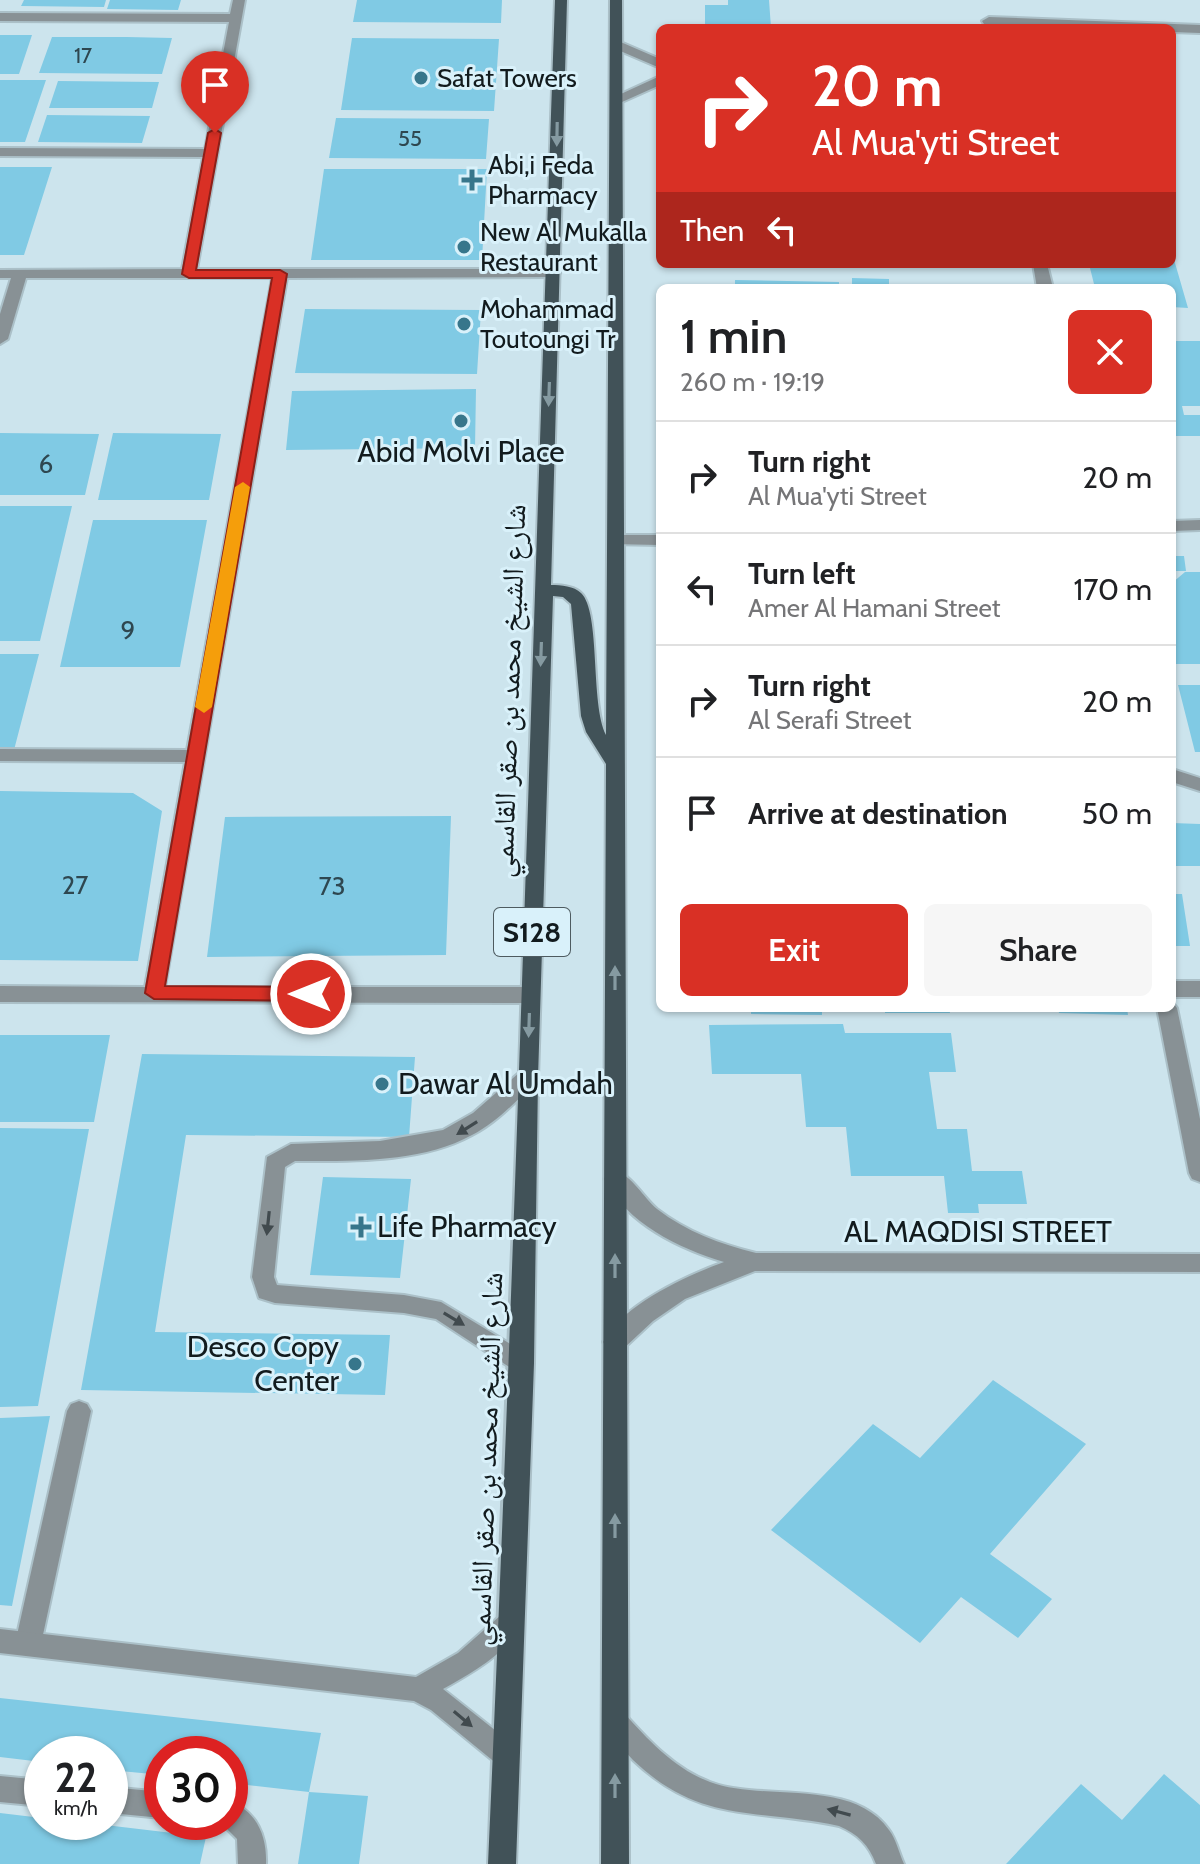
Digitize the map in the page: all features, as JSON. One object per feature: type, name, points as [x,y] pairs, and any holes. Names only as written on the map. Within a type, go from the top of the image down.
[{"type":"main road","name":"شارع الشيخ محمد بن صقر القاسمي","points":[[502,1864],[522,1363],[527,1078],[561,0]]},
{"type":"main road","points":[[615,1864],[616,0]]},
{"type":"main road","points":[[542,591],[562,590],[578,598],[590,716],[595,732],[615,763]]},
{"type":"street","points":[[189,274],[239,0]]},
{"type":"street","points":[[0,17],[236,18]]},
{"type":"street","points":[[988,20],[1082,24]]},
{"type":"street","points":[[1176,28],[1200,29]]},
{"type":"street","points":[[616,44],[656,62]]},
{"type":"street","points":[[617,99],[656,82]]},
{"type":"street","points":[[0,152],[211,153]]},
{"type":"street","points":[[0,274],[553,273]]},
{"type":"street","points":[[0,339],[20,274]]},
{"type":"street","points":[[154,993],[280,274]]},
{"type":"street","points":[[1176,526],[1200,525]]},
{"type":"street","points":[[616,540],[656,540]]},
{"type":"street","points":[[0,755],[195,756]]},
{"type":"street","points":[[1176,776],[1200,785]]},
{"type":"street","points":[[1176,989],[1200,989]]},
{"type":"street","points":[[0,994],[530,995]]},
{"type":"street","points":[[1168,1012],[1200,1173]]},
{"type":"street","points":[[522,1363],[441,1311],[275,1294],[267,1291],[263,1277],[275,1163],[282,1156],[291,1152],[415,1145],[450,1137],[479,1120],[527,1078]]},
{"type":"street","name":"AL MAQDISI STREET","points":[[615,1179],[639,1209],[672,1234],[711,1251],[756,1262],[1200,1263]]},
{"type":"street","name":"AL MAQDISI STREET","points":[[615,1342],[643,1314],[676,1291],[715,1273],[756,1262]]},
{"type":"street","points":[[28,1644],[79,1411]]},
{"type":"street","points":[[417,1689],[464,1666],[485,1650],[510,1623]]},
{"type":"street","points":[[0,1641],[417,1689],[440,1701],[506,1755]]},
{"type":"street","points":[[615,1722],[642,1753],[674,1778],[712,1796],[753,1806],[843,1811],[862,1821],[878,1836],[890,1864]]},
{"type":"street","points":[[0,1789],[24,1791]]},
{"type":"street","points":[[248,1830],[254,1844],[252,1864]]},
{"type":"building","points":[[24,0],[106,0],[104,7],[21,6]]},
{"type":"building","points":[[110,0],[181,0],[178,10],[107,9]]},
{"type":"building","points":[[357,0],[502,0],[501,23],[353,22]]},
{"type":"building","points":[[728,0],[769,0],[771,24],[705,24],[705,5],[728,5]]},
{"type":"building","points":[[0,35],[32,35],[19,74],[0,74]]},
{"type":"building","points":[[52,37],[172,38],[162,74],[39,73]]},
{"type":"building","name":"Safat Towers","points":[[352,38],[499,39],[494,111],[341,110]]},
{"type":"building","points":[[0,80],[46,80],[25,142],[0,142]]},
{"type":"building","points":[[58,81],[159,82],[152,108],[49,108]]},
{"type":"building","points":[[47,115],[150,116],[142,143],[38,142]]},
{"type":"building","points":[[336,118],[489,119],[486,159],[329,158]]},
{"type":"building","points":[[0,167],[52,167],[24,255],[0,255]]},
{"type":"building","points":[[324,169],[487,169],[482,260],[311,260]]},
{"type":"building","points":[[1176,266],[1188,308],[1176,307],[1176,284],[1094,284],[1090,268]]},
{"type":"building","points":[[852,278],[889,279],[889,284],[852,284]]},
{"type":"building","points":[[735,280],[839,282],[839,284],[735,284]]},
{"type":"building","points":[[305,309],[481,310],[477,374],[295,373]]},
{"type":"building","points":[[1176,341],[1200,341],[1200,406],[1182,406],[1184,415],[1200,415],[1200,436],[1176,436]]},
{"type":"building","points":[[476,389],[475,448],[286,450],[292,391]]},
{"type":"building","points":[[0,433],[99,434],[85,495],[0,495]]},
{"type":"building","points":[[113,433],[221,434],[209,500],[98,500]]},
{"type":"building","points":[[0,506],[72,506],[40,641],[0,641]]},
{"type":"building","points":[[93,520],[207,520],[180,667],[60,667]]},
{"type":"building","points":[[1176,556],[1184,556],[1186,571],[1176,571]]},
{"type":"building","points":[[1185,572],[1200,572],[1200,664],[1176,664],[1176,580]]},
{"type":"building","points":[[0,654],[39,654],[14,750],[0,750]]},
{"type":"building","points":[[1178,685],[1200,685],[1200,752],[1195,752]]},
{"type":"building","points":[[0,791],[133,793],[162,811],[138,961],[0,960]]},
{"type":"building","points":[[451,816],[446,955],[207,957],[225,817]]},
{"type":"building","points":[[1176,823],[1200,824],[1200,866],[1176,866]]},
{"type":"building","points":[[1176,894],[1182,894],[1190,946],[1176,946]]},
{"type":"building","points":[[751,1012],[822,1012],[822,1015]]},
{"type":"building","points":[[950,1012],[950,1013],[885,1013]]},
{"type":"building","points":[[1128,1012],[1128,1015],[1059,1013]]},
{"type":"building","points":[[843,1024],[845,1033],[951,1033],[956,1072],[929,1072],[937,1129],[967,1129],[972,1171],[1022,1171],[1027,1204],[978,1204],[979,1213],[948,1213],[944,1176],[851,1176],[846,1127],[806,1127],[801,1074],[712,1074],[709,1025]]},
{"type":"building","points":[[0,1035],[110,1035],[94,1122],[0,1122]]},
{"type":"building","points":[[142,1054],[415,1057],[409,1137],[186,1135],[155,1332],[390,1335],[385,1395],[81,1390]]},
{"type":"building","points":[[0,1128],[89,1129],[38,1406],[0,1407]]},
{"type":"building","name":"Life Pharmacy","points":[[323,1177],[411,1179],[400,1278],[310,1275]]},
{"type":"building","points":[[993,1380],[1086,1444],[990,1554],[1052,1599],[1018,1638],[961,1597],[920,1643],[771,1530],[873,1424],[920,1458]]},
{"type":"building","points":[[50,1416],[12,1606],[0,1605],[0,1418]]},
{"type":"building","points":[[0,1698],[321,1733],[309,1792],[248,1785],[248,1736],[144,1736],[144,1773],[128,1772],[128,1736],[24,1736],[24,1760],[0,1757]]},
{"type":"building","points":[[1164,1774],[1200,1805],[1200,1864],[1006,1864],[1081,1784],[1122,1820]]},
{"type":"building","points":[[309,1792],[368,1796],[359,1864],[298,1864]]},
{"type":"building","points":[[0,1813],[24,1816],[24,1840],[128,1840],[128,1828],[144,1830],[144,1840],[205,1840],[200,1864],[0,1864]]},
{"type":"slow traffic","points":[[204,707],[243,487]]},
{"type":"place","name":"Safat Towers","points":[[421,78]]},
{"type":"place","name":"Abi,i Feda Pharmacy","points":[[472,180]]},
{"type":"place","name":"New Al Mukalla Restaurant","points":[[464,247]]},
{"type":"place","name":"Mohammad Toutoungi Tr","points":[[464,324]]},
{"type":"place","name":"Abid Molvi Place","points":[[461,421]]},
{"type":"place","name":"Dawar Al Umdah","points":[[382,1084]]},
{"type":"place","name":"Life Pharmacy","points":[[361,1227]]},
{"type":"place","name":"Desco Copy Center","points":[[355,1364]]},
{"type":"route","points":[[215,133],[189,274],[280,274],[154,993],[311,994]]}]
